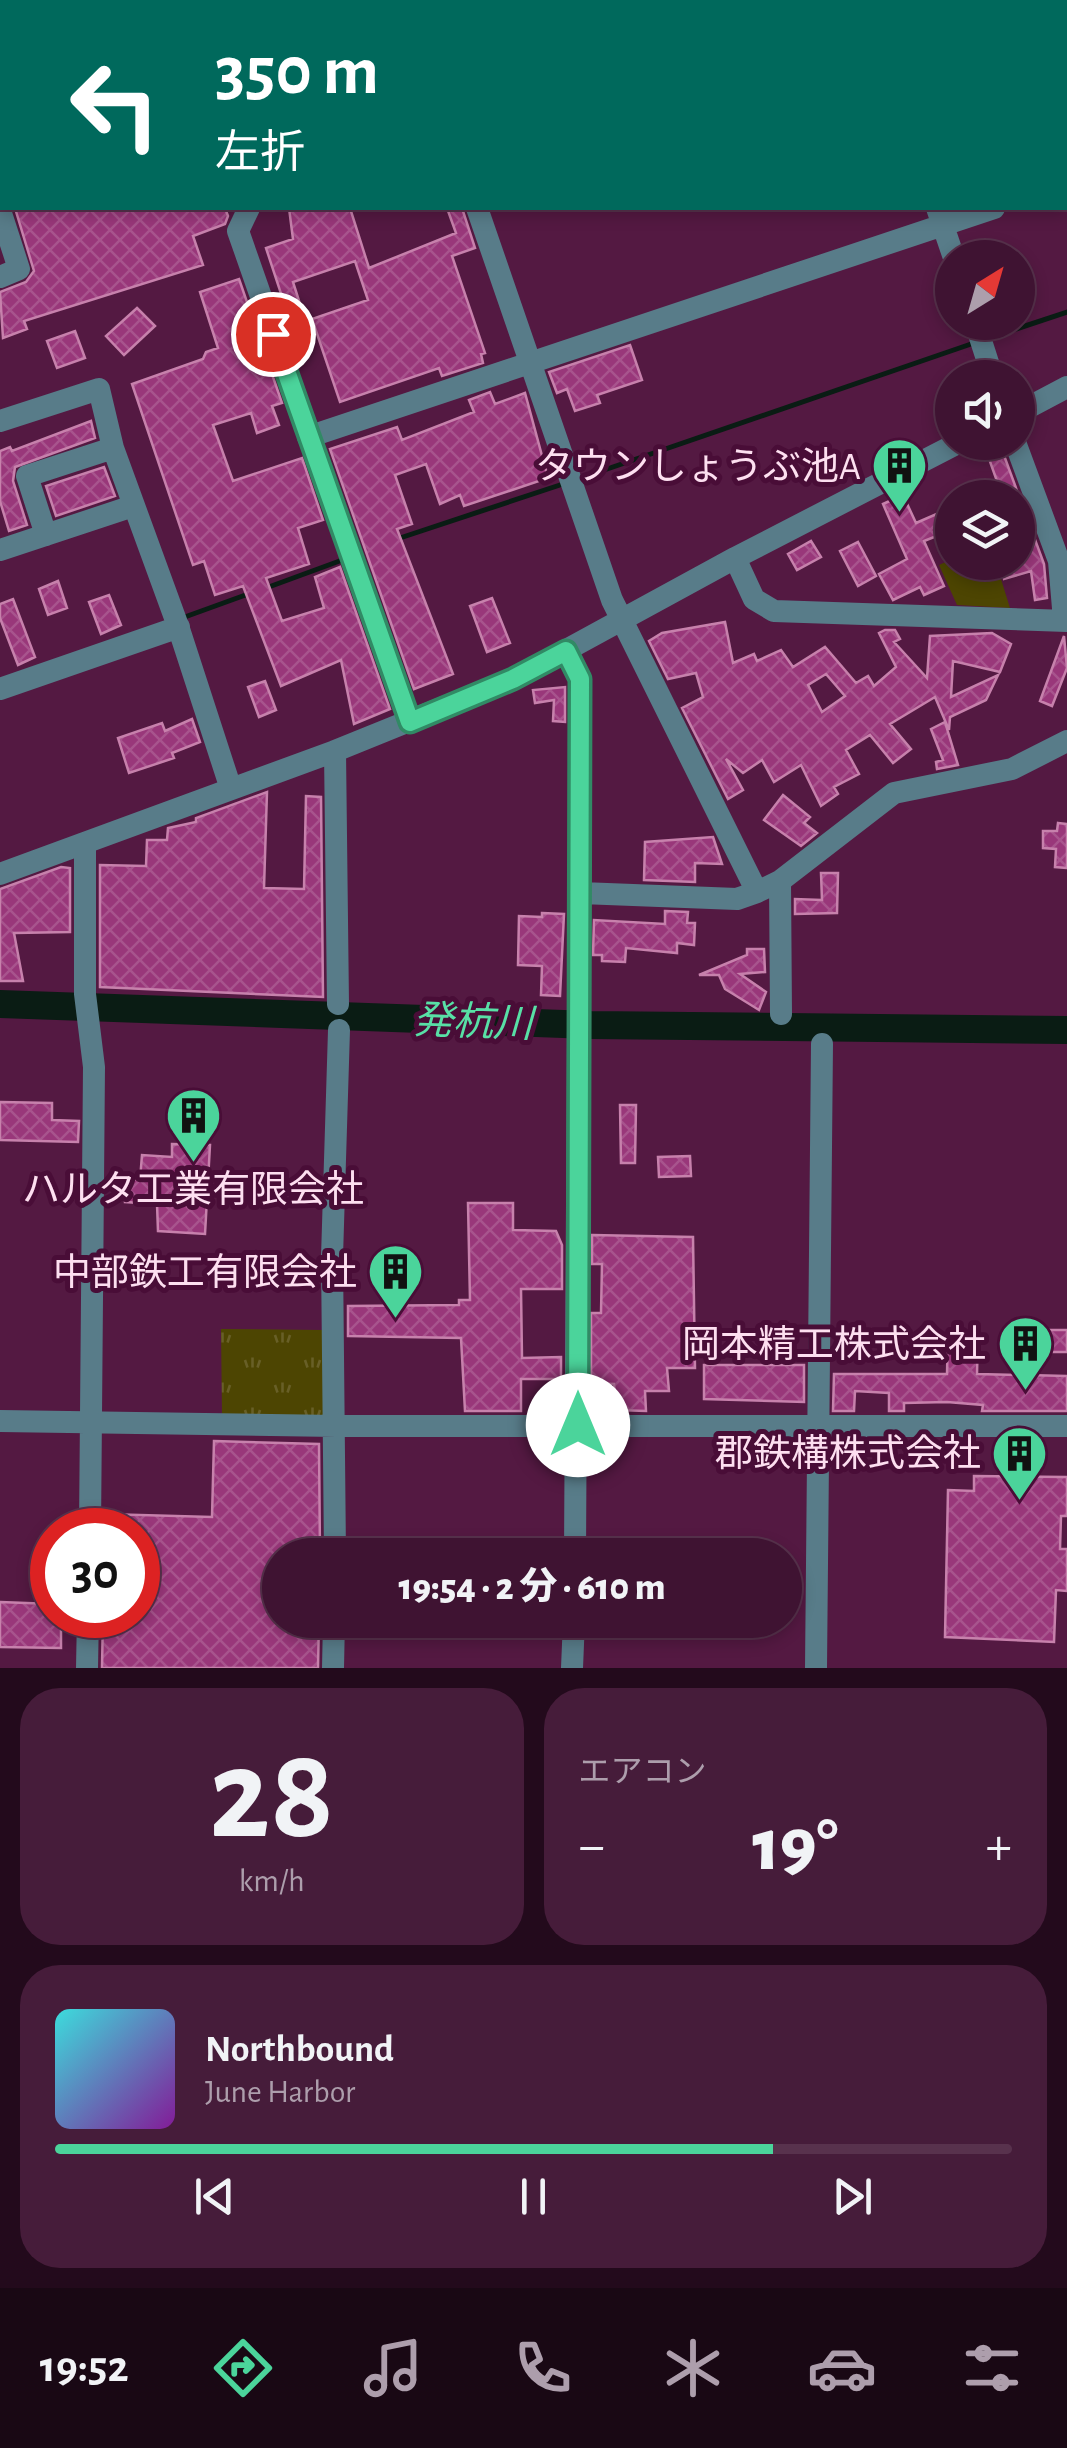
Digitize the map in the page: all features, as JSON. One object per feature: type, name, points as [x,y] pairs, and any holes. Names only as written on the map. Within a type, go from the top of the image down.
[{"type":"street","points":[[0,210],[20,269],[0,276]]},
{"type":"street","points":[[249,210],[238,231],[410,722]]},
{"type":"street","points":[[479,210],[621,619],[757,892]]},
{"type":"street","points":[[308,438],[531,364],[940,216],[980,210]]},
{"type":"street","points":[[940,216],[948,240]]},
{"type":"street","points":[[1035,404],[1067,387]]},
{"type":"street","points":[[0,422],[99,389],[113,448],[177,622],[231,790]]},
{"type":"street","points":[[46,534],[26,476],[113,448]]},
{"type":"street","points":[[0,874],[335,751],[513,679],[935,455]]},
{"type":"street","points":[[735,558],[754,599],[774,611],[1066,621],[1059,562],[1021,460]]},
{"type":"street","points":[[0,550],[133,506]]},
{"type":"street","points":[[0,689],[177,622]]},
{"type":"street","points":[[566,651],[580,679],[575,1538]]},
{"type":"street","points":[[581,893],[737,899],[780,881],[894,792],[1012,769],[1067,740]]},
{"type":"street","points":[[335,751],[338,1004]]},
{"type":"street","points":[[85,843],[85,994],[94,1067],[91,1508]]},
{"type":"street","points":[[780,881],[781,1014]]},
{"type":"street","points":[[335,1538],[337,1426],[332,1257],[339,1030]]},
{"type":"street","points":[[816,1668],[822,1044]]},
{"type":"street","points":[[0,1421],[337,1426],[1067,1426]]},
{"type":"street","points":[[86,1668],[87,1638]]},
{"type":"street","points":[[333,1668],[334,1638]]},
{"type":"street","points":[[572,1668],[573,1638]]},
{"type":"green space","points":[[946,580],[1001,580],[1010,608],[957,605]]},
{"type":"green space","points":[[221,1329],[325,1330],[327,1416],[222,1416]]},
{"type":"building","points":[[16,210],[226,210],[228,216],[225,224],[193,236],[203,265],[24,321],[27,329],[3,338],[0,292],[26,282],[34,271]]},
{"type":"building","points":[[289,210],[351,210],[369,268],[456,233],[448,210],[463,210],[475,248],[452,256],[485,353],[481,354],[483,363],[442,376],[439,368],[340,402],[312,319],[368,300],[355,261],[293,282],[300,304],[286,309],[266,248],[293,239]]},
{"type":"building","points":[[239,279],[282,403],[272,406],[279,425],[257,433],[251,413],[213,425],[233,481],[302,458],[323,520],[298,528],[309,564],[266,578],[282,621],[324,608],[315,577],[340,567],[390,709],[354,724],[341,660],[281,686],[243,586],[215,595],[204,561],[193,565],[132,384],[203,359],[206,352],[218,348],[200,292]]},
{"type":"building","points":[[137,308],[155,326],[124,355],[106,336]]},
{"type":"building","points":[[75,331],[85,358],[57,368],[47,341]]},
{"type":"building","points":[[630,345],[642,380],[597,395],[600,403],[575,411],[567,389],[557,393],[549,372]]},
{"type":"building","points":[[490,392],[495,404],[525,393],[548,478],[464,506],[460,495],[440,504],[426,464],[395,475],[412,524],[397,529],[453,674],[414,689],[330,449],[397,427],[402,440],[474,412],[469,400]]},
{"type":"building","points":[[91,421],[95,438],[15,467],[13,481],[27,525],[9,531],[0,501],[0,451],[10,447],[12,451]]},
{"type":"building","points":[[989,460],[1006,460],[1013,480],[997,480]]},
{"type":"building","points":[[104,467],[115,496],[56,516],[46,486]]},
{"type":"building","points":[[903,495],[916,523],[935,515],[935,537],[924,541],[935,566],[935,580],[941,580],[944,586],[924,595],[920,587],[893,600],[879,574],[907,559],[883,504]]},
{"type":"building","points":[[1035,540],[1044,564],[1047,598],[1035,600]]},
{"type":"building","points":[[811,541],[821,557],[797,570],[788,554]]},
{"type":"building","points":[[858,542],[876,576],[858,586],[840,551]]},
{"type":"building","points":[[58,581],[67,608],[48,615],[39,589]]},
{"type":"building","points":[[109,595],[121,625],[101,634],[89,602]]},
{"type":"building","points":[[492,598],[510,643],[487,652],[470,606]]},
{"type":"building","points":[[13,599],[35,657],[18,665],[0,618],[0,604]]},
{"type":"building","points":[[725,622],[733,663],[754,654],[757,661],[781,650],[793,667],[825,647],[856,683],[868,676],[874,686],[896,667],[879,633],[885,630],[895,630],[900,639],[894,642],[927,678],[930,636],[992,633],[1011,644],[1000,672],[953,661],[951,697],[998,675],[986,700],[950,717],[949,730],[935,697],[890,724],[911,749],[893,763],[870,735],[846,750],[859,774],[834,787],[838,794],[821,806],[801,765],[774,782],[762,760],[743,773],[726,759],[743,790],[728,799],[682,708],[703,697],[696,673],[668,679],[649,641],[662,633]],"holes":[[[826,674],[845,696],[822,712],[808,685]]]},
{"type":"building","points":[[1064,636],[1067,668],[1052,706],[1040,701]]},
{"type":"building","points":[[265,681],[276,710],[259,717],[248,687]]},
{"type":"building","points":[[565,687],[565,722],[553,721],[554,700],[535,703],[533,690]]},
{"type":"building","points":[[192,719],[200,742],[172,753],[174,758],[129,773],[118,738],[162,723],[165,731]]},
{"type":"building","points":[[945,722],[958,765],[937,769],[936,762],[943,760],[931,729]]},
{"type":"building","points":[[267,792],[264,888],[304,889],[306,796],[321,797],[323,997],[100,987],[100,865],[146,866],[147,840],[167,840],[168,828],[196,822],[196,818]]},
{"type":"building","points":[[783,795],[810,817],[804,823],[817,833],[801,846],[764,820]]},
{"type":"building","points":[[1058,823],[1067,824],[1067,868],[1055,867],[1056,849],[1043,848],[1043,831],[1057,831]]},
{"type":"building","points":[[713,837],[722,864],[695,863],[695,882],[644,880],[645,842]]},
{"type":"building","points":[[61,867],[70,868],[70,932],[14,933],[23,981],[0,981],[0,889]]},
{"type":"building","points":[[821,873],[838,873],[837,913],[795,914],[795,899],[822,900]]},
{"type":"building","points":[[665,911],[688,912],[687,923],[695,923],[694,945],[677,943],[677,953],[626,948],[625,962],[602,961],[602,955],[593,955],[594,920],[665,924]]},
{"type":"building","points":[[542,913],[564,914],[560,996],[541,995],[542,966],[518,965],[519,916],[542,917]]},
{"type":"building","points":[[747,949],[764,949],[765,972],[740,974],[766,992],[759,1010],[725,989],[719,975],[699,975],[747,955]]},
{"type":"building","points":[[0,1102],[52,1103],[52,1120],[79,1121],[78,1142],[0,1140]]},
{"type":"building","points":[[620,1105],[636,1105],[635,1163],[621,1163]]},
{"type":"building","points":[[172,1144],[210,1145],[205,1234],[158,1231],[157,1204],[125,1202],[126,1179],[140,1180],[142,1155],[172,1157]]},
{"type":"building","points":[[690,1156],[691,1176],[659,1177],[658,1157]]},
{"type":"building","points":[[468,1203],[513,1203],[513,1230],[556,1231],[562,1245],[562,1289],[521,1289],[522,1358],[561,1357],[561,1379],[521,1379],[521,1411],[465,1411],[461,1338],[348,1336],[348,1306],[459,1305],[459,1300],[470,1300]]},
{"type":"building","points":[[592,1235],[693,1237],[695,1368],[667,1368],[669,1391],[645,1391],[646,1411],[616,1410],[614,1384],[591,1383],[591,1313],[601,1313],[602,1264],[592,1264]]},
{"type":"building","points":[[1043,1330],[1067,1330],[1067,1352],[1043,1352]]},
{"type":"building","points":[[948,1332],[978,1332],[977,1374],[1067,1376],[1067,1411],[982,1411],[983,1405],[947,1402],[904,1403],[904,1411],[889,1411],[889,1393],[855,1391],[854,1411],[833,1411],[834,1374],[947,1374]]},
{"type":"building","points":[[704,1365],[804,1365],[804,1402],[704,1399]]},
{"type":"building","points":[[214,1441],[319,1444],[320,1538],[262,1538],[262,1638],[319,1638],[318,1668],[102,1668],[103,1638],[160,1638],[160,1516],[212,1517]]},
{"type":"building","points":[[974,1476],[1067,1477],[1067,1516],[1061,1516],[1060,1549],[1067,1549],[1067,1591],[1056,1590],[1054,1642],[945,1637],[948,1490],[974,1491]]},
{"type":"building","points":[[0,1602],[30,1603],[30,1638],[61,1638],[61,1648],[0,1647]]},
{"type":"waterway","points":[[1035,323],[1067,312]]},
{"type":"waterway","points":[[578,479],[974,343]]},
{"type":"waterway","points":[[397,539],[563,484]]},
{"type":"waterway","points":[[266,588],[345,559]]},
{"type":"waterway","points":[[182,618],[251,593]]},
{"type":"waterway","name":"発杭川","points":[[0,1004],[591,1025],[1067,1030]]},
{"type":"place","name":"タウンしょうぶ池A","points":[[900,515]]},
{"type":"place","name":"ハルタ工業有限会社","points":[[193,1165]]},
{"type":"place","name":"中部鉄工有限会社","points":[[396,1321]]},
{"type":"place","name":"岡本精工株式会社","points":[[1025,1393]]},
{"type":"place","name":"郡鉄構株式会社","points":[[1020,1502]]},
{"type":"route","points":[[273,334],[410,722],[513,679],[566,651],[580,679],[578,1425]]}]
